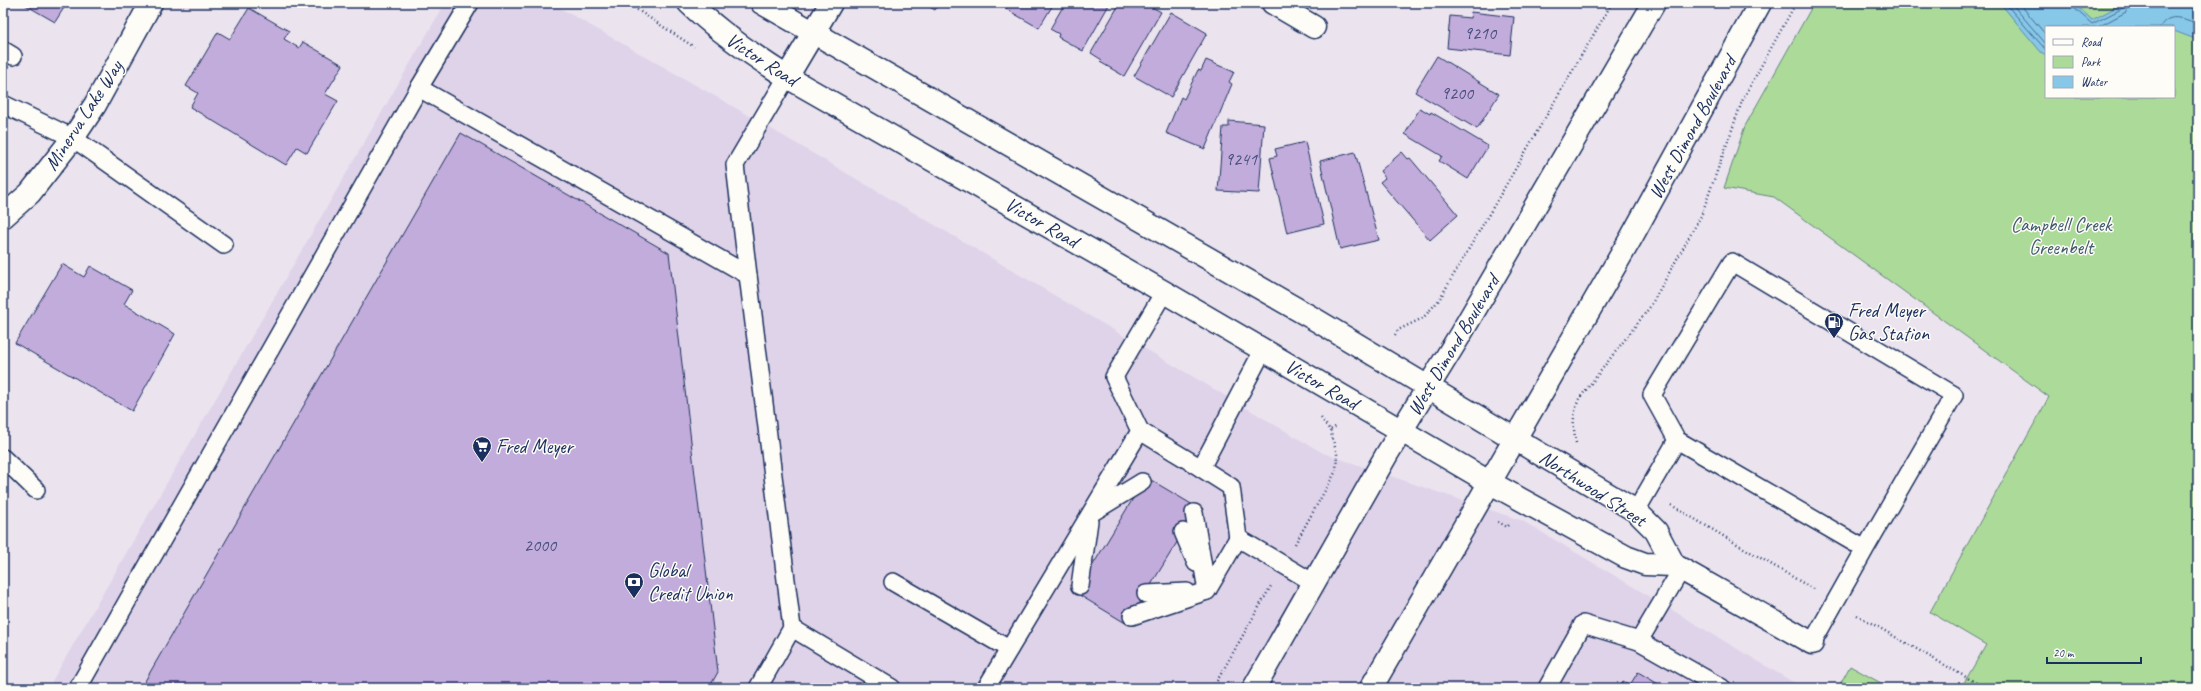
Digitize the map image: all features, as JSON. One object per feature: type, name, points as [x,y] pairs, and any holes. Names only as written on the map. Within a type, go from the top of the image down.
[{"type":"street","name":"Minerva Lake Way","points":[[3,217],[30,193],[95,105],[151,3]]},
{"type":"street","name":"Victor Road","points":[[689,3],[715,28],[756,58],[787,77],[1164,292],[1490,482]]},
{"type":"street","points":[[762,3],[1316,320],[1428,387]]},
{"type":"street","points":[[787,77],[830,3]]},
{"type":"street","points":[[1274,3],[1314,27]]},
{"type":"street","name":"West Dimond Boulevard","points":[[1254,688],[1402,430],[1654,3]]},
{"type":"street","name":"West Dimond Boulevard","points":[[1371,688],[1627,245],[1760,3]]},
{"type":"street","name":"Northwood Street","points":[[1428,387],[1636,511],[1656,531],[1678,568]]},
{"type":"street","name":"Northwood Street","points":[[1490,482],[1626,557],[1645,564],[1678,568],[1812,643]]},
{"type":"lane","points":[[78,688],[419,88],[470,3]]},
{"type":"lane","points":[[758,688],[792,628],[735,165],[787,77]]},
{"type":"lane","points":[[419,88],[748,275]]},
{"type":"lane","points":[[3,104],[72,138],[224,245]]},
{"type":"lane","points":[[1812,643],[1954,395],[1732,262],[1652,395],[1677,440],[1865,549]]},
{"type":"lane","points":[[1132,616],[1207,591],[1238,538],[1231,487],[1140,431],[1114,377],[1164,292]]},
{"type":"lane","points":[[1201,468],[1263,350]]},
{"type":"lane","points":[[986,688],[1140,431]]},
{"type":"lane","points":[[1636,511],[1677,440]]},
{"type":"lane","points":[[3,458],[36,490]]},
{"type":"lane","points":[[1091,513],[1142,482]]},
{"type":"lane","points":[[1091,513],[1131,501]]},
{"type":"lane","points":[[1091,513],[1094,563]]},
{"type":"lane","points":[[1080,586],[1091,513]]},
{"type":"lane","points":[[1194,513],[1207,591]]},
{"type":"lane","points":[[1183,532],[1207,591]]},
{"type":"lane","points":[[1238,538],[1314,583]]},
{"type":"lane","points":[[1639,641],[1678,568]]},
{"type":"lane","points":[[894,582],[1009,649]]},
{"type":"lane","points":[[1146,594],[1207,591]]},
{"type":"lane","points":[[1547,688],[1583,624],[1639,641],[1722,688]]},
{"type":"lane","points":[[792,628],[892,688]]},
{"type":"path","points":[[1398,330],[1423,318],[1439,300],[1612,3]]},
{"type":"path","points":[[1578,450],[1573,423],[1574,410],[1579,400],[1650,307],[1701,216],[1744,99],[1796,3]]},
{"type":"path","points":[[1968,678],[1985,688]]},
{"type":"shaded area","points":[[445,3],[551,3],[729,104],[1323,453],[1523,521],[1803,688],[48,688]]},
{"type":"green space","name":"Campbell Creek Greenbelt","points":[[1814,3],[2198,3],[2198,688],[1961,688],[1986,645],[1930,612],[2049,397],[1774,197],[1724,188],[1745,126]]},
{"type":"green space","points":[[1850,666],[1890,688],[1838,688]]},
{"type":"water","points":[[2000,3],[2074,3],[2092,20],[2124,3],[2198,3],[2198,40],[2175,31],[2175,26],[2045,26],[2045,54],[2041,52]]},
{"type":"building","points":[[22,3],[67,3],[55,22]]},
{"type":"building","points":[[923,3],[939,3],[935,10]]},
{"type":"building","points":[[1009,3],[1054,3],[1039,28],[1006,9]]},
{"type":"building","points":[[1065,3],[1110,3],[1083,51],[1058,37],[1059,34],[1050,29]]},
{"type":"building","points":[[1120,3],[1145,3],[1161,12],[1124,76],[1100,62],[1102,60],[1091,53]]},
{"type":"building","points":[[249,8],[289,31],[284,39],[299,48],[303,42],[343,65],[325,94],[338,101],[307,153],[297,147],[286,165],[190,107],[198,93],[186,86],[218,32],[230,39]]},
{"type":"building","points":[[1171,12],[1207,33],[1171,97],[1134,76]]},
{"type":"building","points":[[1471,12],[1514,17],[1510,55],[1447,48],[1450,16],[1470,18]]},
{"type":"building","points":[[1437,56],[1499,94],[1477,129],[1415,92]]},
{"type":"building","points":[[1206,60],[1234,72],[1229,82],[1232,84],[1205,149],[1166,133],[1181,97],[1184,99],[1198,70],[1201,71]]},
{"type":"building","points":[[1420,108],[1430,114],[1431,112],[1488,146],[1468,179],[1439,161],[1442,156],[1405,134]]},
{"type":"building","points":[[1229,121],[1264,124],[1259,193],[1218,191],[1223,127],[1229,127]]},
{"type":"building","name":"Fred Meyer","points":[[461,133],[669,253],[718,672],[709,688],[141,688]]},
{"type":"building","points":[[1305,142],[1324,224],[1287,233],[1270,158],[1277,156],[1275,149]]},
{"type":"building","points":[[1355,152],[1379,240],[1340,249],[1320,161]]},
{"type":"building","points":[[1402,152],[1408,159],[1410,158],[1458,215],[1430,240],[1380,182],[1385,178],[1380,171]]},
{"type":"building","points":[[62,264],[84,277],[90,266],[132,290],[124,304],[175,334],[132,411],[15,343]]},
{"type":"building","points":[[1146,477],[1198,508],[1127,624],[1076,593]]},
{"type":"building","points":[[1638,672],[1665,688],[1619,688],[1623,681],[1630,685]]},
{"type":"place","name":"Fred Meyer Gas Station","points":[[1834,339]]},
{"type":"place","name":"Fred Meyer","points":[[482,463]]},
{"type":"place","name":"Global Credit Union","points":[[634,599]]}]
